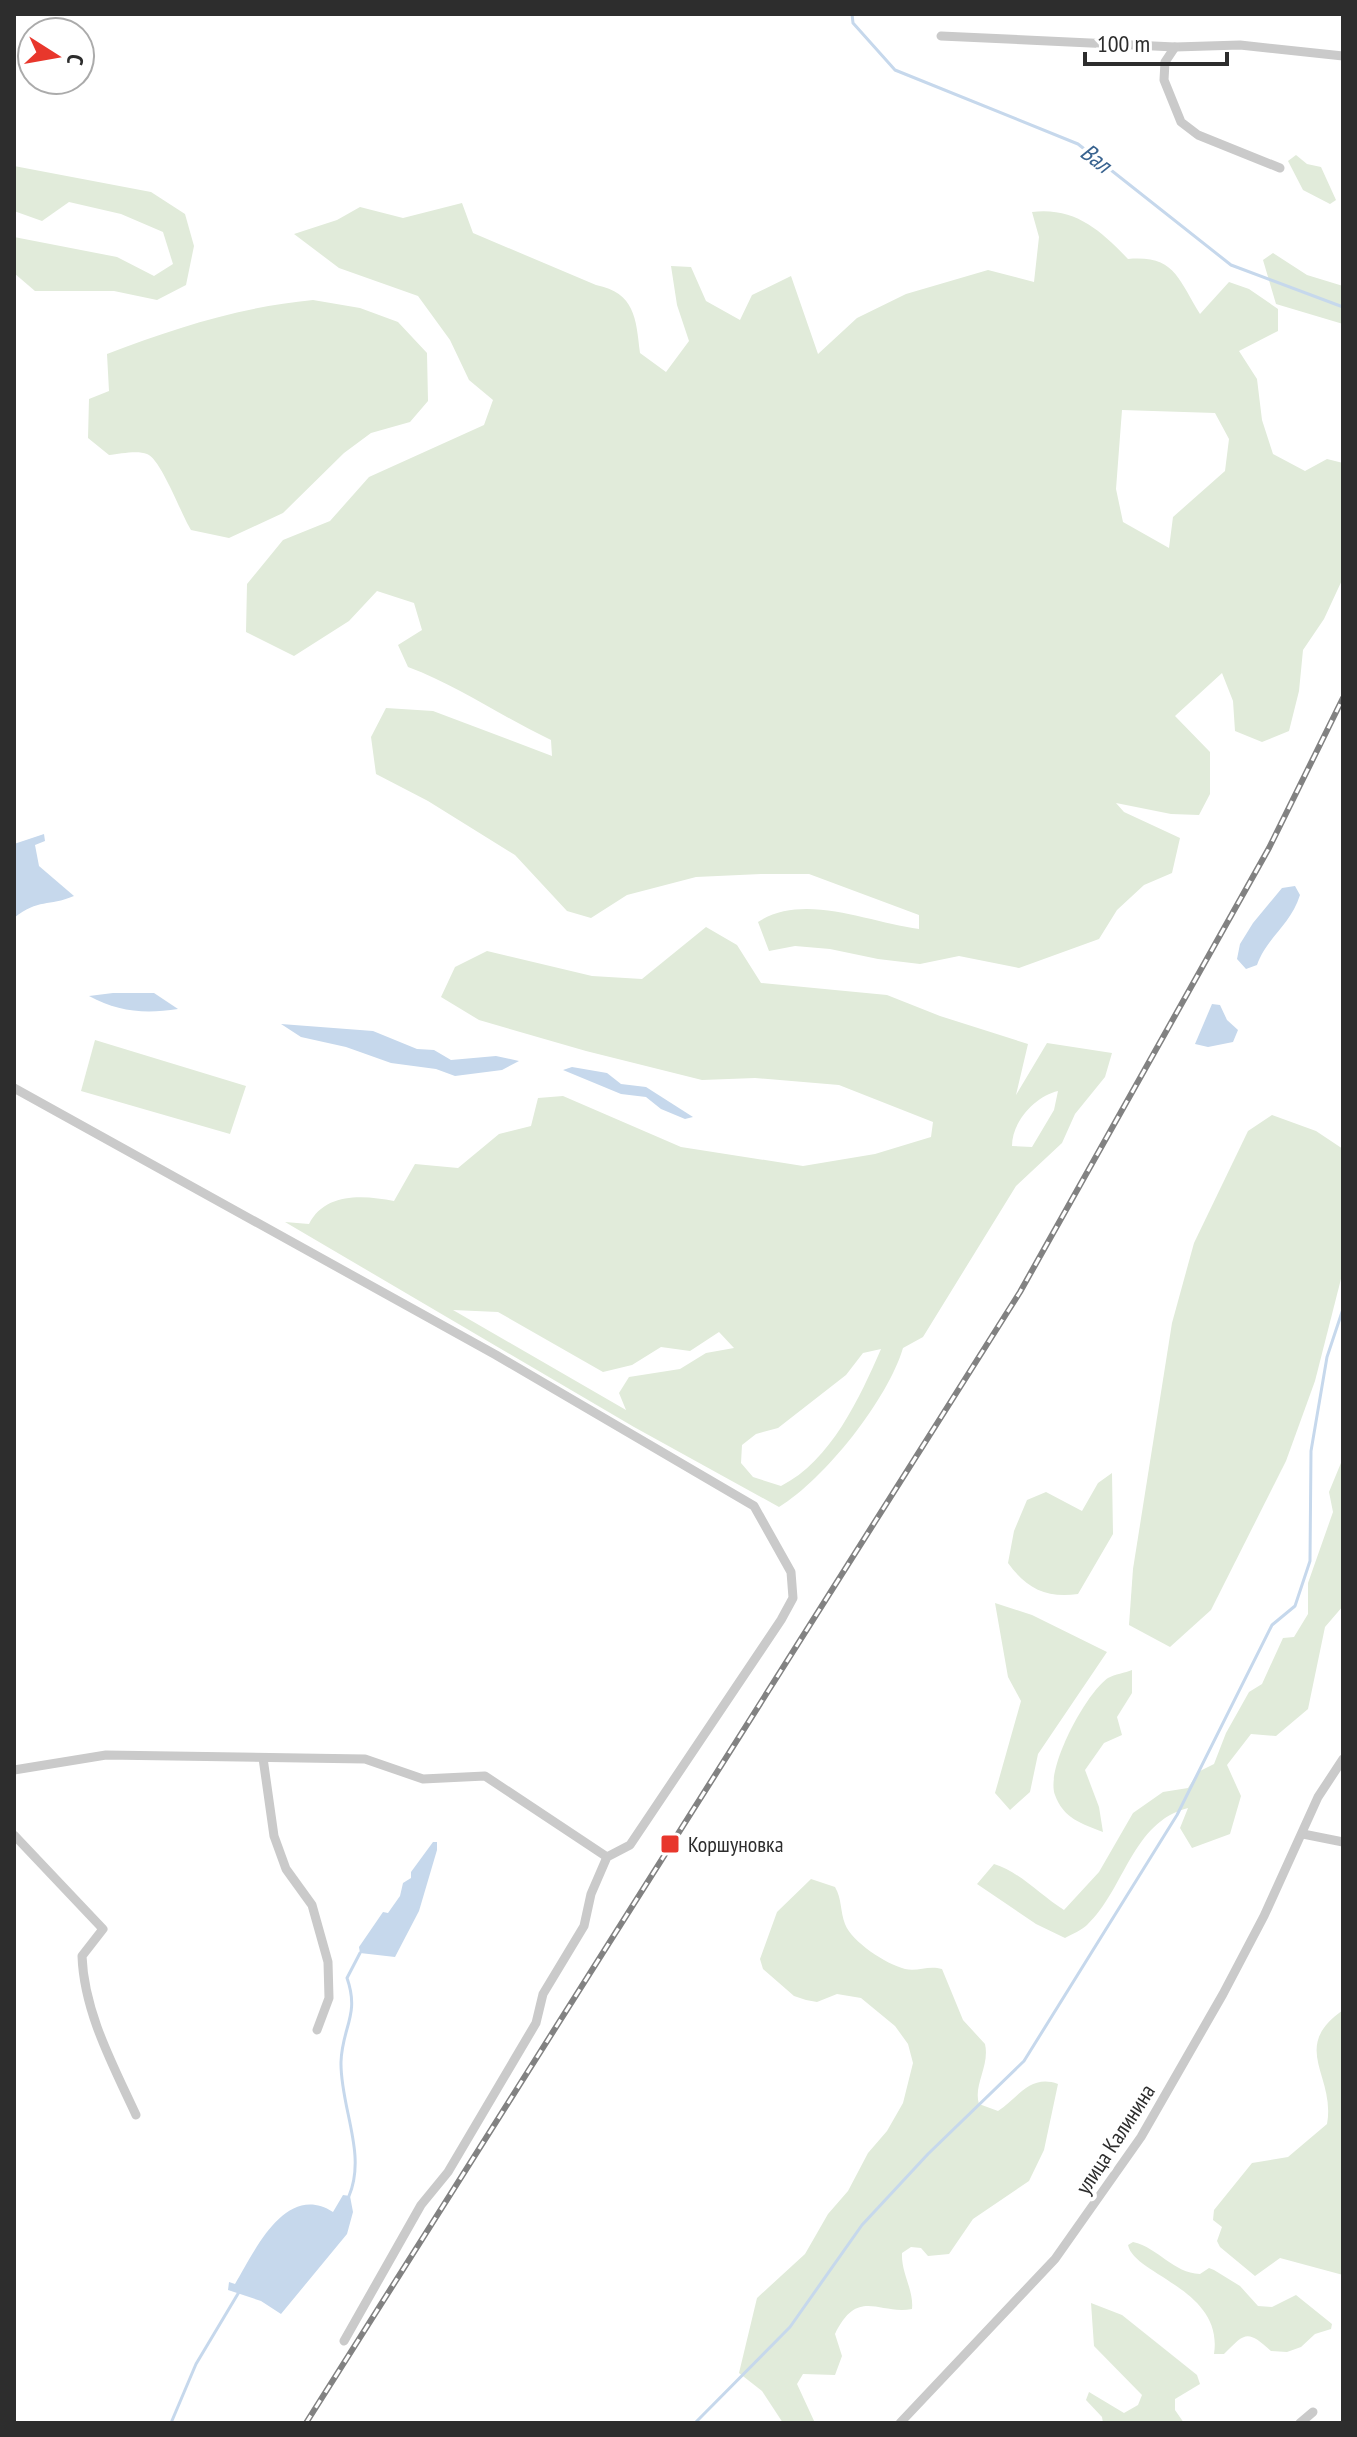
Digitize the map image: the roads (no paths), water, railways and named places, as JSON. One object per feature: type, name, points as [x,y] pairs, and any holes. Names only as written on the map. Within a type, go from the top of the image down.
[{"type":"street","points":[[941,36],[1175,47],[1240,45],[1343,56]]},
{"type":"street","points":[[1175,47],[1165,62],[1164,80],[1181,122],[1198,135],[1280,168]]},
{"type":"street","points":[[14,1088],[496,1355],[754,1506],[791,1572],[793,1598],[630,1845],[607,1857],[591,1894],[584,1926],[543,1994],[536,2023],[448,2172],[421,2205],[344,2341]]},
{"type":"street","points":[[14,1770],[106,1755],[365,1759],[423,1779],[485,1776],[607,1857]]},
{"type":"street","points":[[263,1758],[274,1836],[286,1869],[312,1905],[328,1962],[329,1998],[317,2030]]},
{"type":"street","name":"улица Калинина","points":[[900,2423],[1055,2259],[1141,2137],[1223,1994],[1303,1834],[1318,1797],[1343,1759]]},
{"type":"street","points":[[1303,1834],[1343,1842]]},
{"type":"street","points":[[14,1835],[103,1929],[82,1956],[82,1977],[102,2041],[136,2115]]},
{"type":"street","points":[[1300,2423],[1313,2412]]},
{"type":"water","points":[[44,834],[45,841],[35,845],[39,866],[74,896],[37,905],[14,918],[14,844]]},
{"type":"water","points":[[1295,886],[1300,895],[1296,906],[1257,965],[1246,969],[1237,959],[1240,944],[1282,888]]},
{"type":"water","points":[[154,993],[178,1009],[132,1010],[89,996]]},
{"type":"water","points":[[1212,1004],[1220,1005],[1227,1020],[1238,1030],[1233,1042],[1208,1047],[1195,1044]]},
{"type":"water","points":[[281,1024],[373,1031],[417,1049],[434,1050],[451,1060],[496,1056],[519,1061],[502,1070],[455,1076],[436,1069],[391,1063],[346,1047],[301,1037]]},
{"type":"water","points":[[572,1067],[607,1073],[621,1084],[646,1087],[693,1117],[685,1119],[661,1109],[646,1097],[621,1094],[563,1070]]},
{"type":"water","points":[[433,1842],[437,1842],[437,1850],[419,1911],[395,1957],[360,1953],[359,1947],[383,1912],[388,1913],[400,1896],[403,1883],[411,1878],[411,1872]]},
{"type":"water","points":[[343,2195],[350,2196],[353,2212],[347,2234],[281,2314],[261,2301],[228,2290],[229,2282],[235,2284],[262,2238],[287,2213],[301,2206],[316,2205],[333,2212]]},
{"type":"waterway","name":"Вал","points":[[852,14],[853,23],[895,70],[1078,144],[1231,265],[1343,307]]},
{"type":"waterway","points":[[695,2423],[790,2327],[862,2225],[928,2154],[1024,2061],[1177,1815],[1272,1625],[1295,1606],[1310,1561],[1311,1451],[1327,1357],[1343,1309]]},
{"type":"waterway","points":[[349,2196],[354,2180],[354,2147],[341,2062],[352,2002],[347,1978],[360,1953]]},
{"type":"waterway","points":[[171,2423],[196,2364],[239,2292]]},
{"type":"railway","points":[[306,2423],[1020,1292],[1269,848],[1343,698]]},
{"type":"place","name":"Коршуновка","points":[[670,1844]]}]
